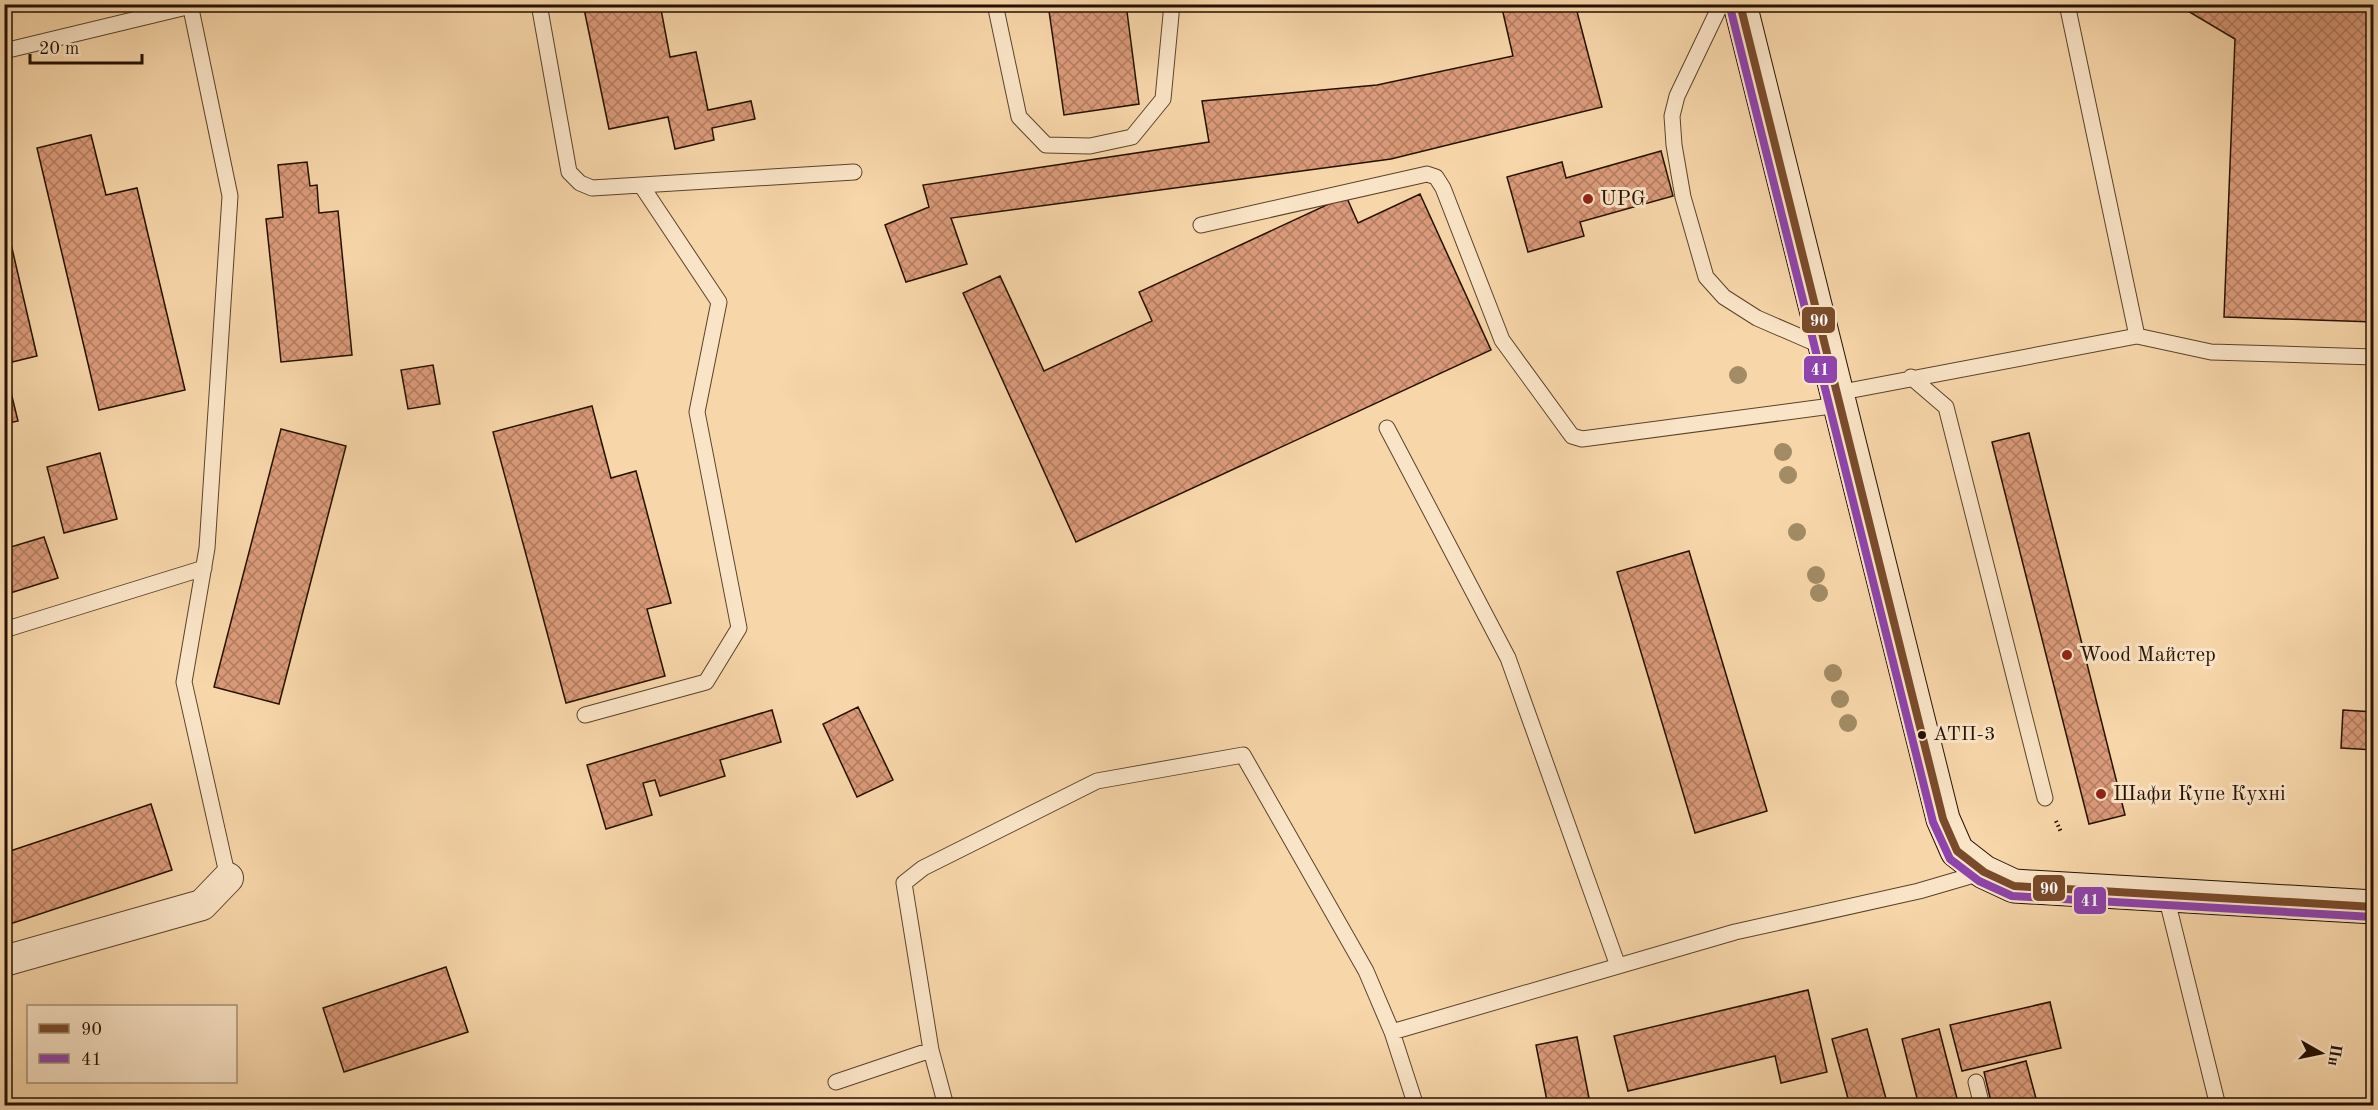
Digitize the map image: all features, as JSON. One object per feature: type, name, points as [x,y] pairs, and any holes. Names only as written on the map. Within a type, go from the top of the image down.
[{"type":"main road","points":[[1740,4],[1943,819],[1957,851],[1984,872],[2014,886],[2373,907]]},
{"type":"street","points":[[4,961],[202,905],[228,878]]},
{"type":"lane","points":[[538,4],[569,172],[580,183],[592,188],[854,172]]},
{"type":"lane","points":[[995,4],[1019,117],[1046,145],[1090,146],[1132,137],[1163,99],[1173,4]]},
{"type":"lane","points":[[1721,4],[1677,96],[1672,116],[1674,145],[1683,197],[1707,278],[1724,297],[1757,318],[1826,348]]},
{"type":"lane","points":[[2067,4],[2137,336]]},
{"type":"lane","points":[[4,51],[191,5],[230,196],[204,568],[184,682],[228,878]]},
{"type":"lane","points":[[1200,225],[1427,174],[1436,177],[1443,188],[1502,340],[1572,436],[1582,439],[1838,399],[1911,377],[2137,336],[2211,352],[2373,357]]},
{"type":"lane","points":[[585,715],[706,682],[740,628],[697,412],[719,302],[640,185]]},
{"type":"lane","points":[[1911,377],[1946,407],[2045,798]]},
{"type":"lane","points":[[1387,428],[1508,658],[1618,966]]},
{"type":"lane","points":[[4,630],[204,568]]},
{"type":"lane","points":[[946,1106],[931,1050],[904,883],[923,868],[1097,781],[1243,755],[1366,971],[1392,1032],[1416,1106]]},
{"type":"lane","points":[[1392,1032],[1735,932],[1919,891],[1984,872]]},
{"type":"lane","points":[[2166,896],[2218,1106]]},
{"type":"lane","points":[[836,1082],[931,1050]]},
{"type":"lane","points":[[1976,1083],[1982,1106]]},
{"type":"building","points":[[583,4],[660,4],[670,57],[696,52],[708,110],[751,101],[755,119],[712,128],[714,140],[675,149],[668,117],[609,129]]},
{"type":"building","points":[[1048,4],[1126,4],[1139,104],[1064,115]]},
{"type":"building","points":[[1501,4],[1575,4],[1602,107],[1391,159],[951,218],[967,264],[906,282],[885,225],[929,207],[923,185],[1209,142],[1202,101],[1377,85],[1513,56]]},
{"type":"building","points":[[2176,4],[2374,4],[2374,322],[2224,317],[2235,39]]},
{"type":"building","points":[[91,135],[106,195],[137,188],[185,390],[99,410],[37,148]]},
{"type":"building","name":"UPG","points":[[1661,151],[1673,196],[1580,222],[1584,236],[1528,252],[1507,177],[1562,162],[1566,178]]},
{"type":"building","points":[[307,162],[310,186],[317,185],[319,213],[338,211],[352,355],[281,362],[266,219],[283,217],[278,165]]},
{"type":"building","points":[[1420,194],[1491,350],[1076,542],[963,293],[1000,276],[1044,371],[1152,321],[1139,292],[1346,196],[1358,223]]},
{"type":"building","points":[[11,244],[37,356],[4,364],[4,245]]},
{"type":"building","points":[[4,364],[18,421],[4,424]]},
{"type":"building","points":[[433,365],[440,404],[408,409],[401,370]]},
{"type":"building","points":[[592,406],[611,478],[636,471],[671,603],[647,609],[665,676],[566,703],[493,432]]},
{"type":"building","points":[[281,429],[346,446],[279,704],[214,687]]},
{"type":"building","points":[[2029,433],[2125,815],[2089,824],[1992,442]]},
{"type":"building","points":[[100,453],[117,519],[64,533],[47,467]]},
{"type":"building","points":[[44,537],[58,578],[4,595],[4,549]]},
{"type":"building","points":[[1689,551],[1767,811],[1695,833],[1617,572]]},
{"type":"building","points":[[858,707],[893,780],[857,797],[823,724]]},
{"type":"building","points":[[772,710],[781,742],[720,760],[725,776],[660,796],[655,780],[643,783],[652,815],[606,829],[587,765]]},
{"type":"building","points":[[2343,710],[2374,712],[2374,750],[2341,748]]},
{"type":"building","points":[[151,804],[172,870],[4,926],[4,853]]},
{"type":"building","points":[[446,967],[468,1032],[344,1072],[323,1008]]},
{"type":"building","points":[[1808,990],[1827,1072],[1781,1083],[1775,1056],[1628,1091],[1614,1036]]},
{"type":"building","points":[[2050,1002],[2061,1048],[1962,1071],[1950,1025]]},
{"type":"building","points":[[1867,1029],[1888,1106],[1850,1106],[1832,1039]]},
{"type":"building","points":[[1939,1029],[1959,1106],[1919,1106],[1902,1039]]},
{"type":"building","points":[[1577,1037],[1589,1098],[1548,1106],[1536,1045]]},
{"type":"building","points":[[2026,1061],[2038,1106],[1992,1106],[1984,1072]]},
{"type":"transit line","name":"90","points":[[1740,4],[1943,819],[1957,851],[1984,872],[2014,886],[2374,907]]},
{"type":"transit line","name":"41","points":[[1730,7],[1933,822],[1950,859],[1979,881],[2012,896],[2373,917]]},
{"type":"place","name":"UPG","points":[[1588,199]]},
{"type":"place","name":"Wood Майстер","points":[[2067,655]]},
{"type":"place","name":"АТП-3","points":[[1922,735]]},
{"type":"place","name":"Шафи Купе Кухні","points":[[2101,794]]}]
